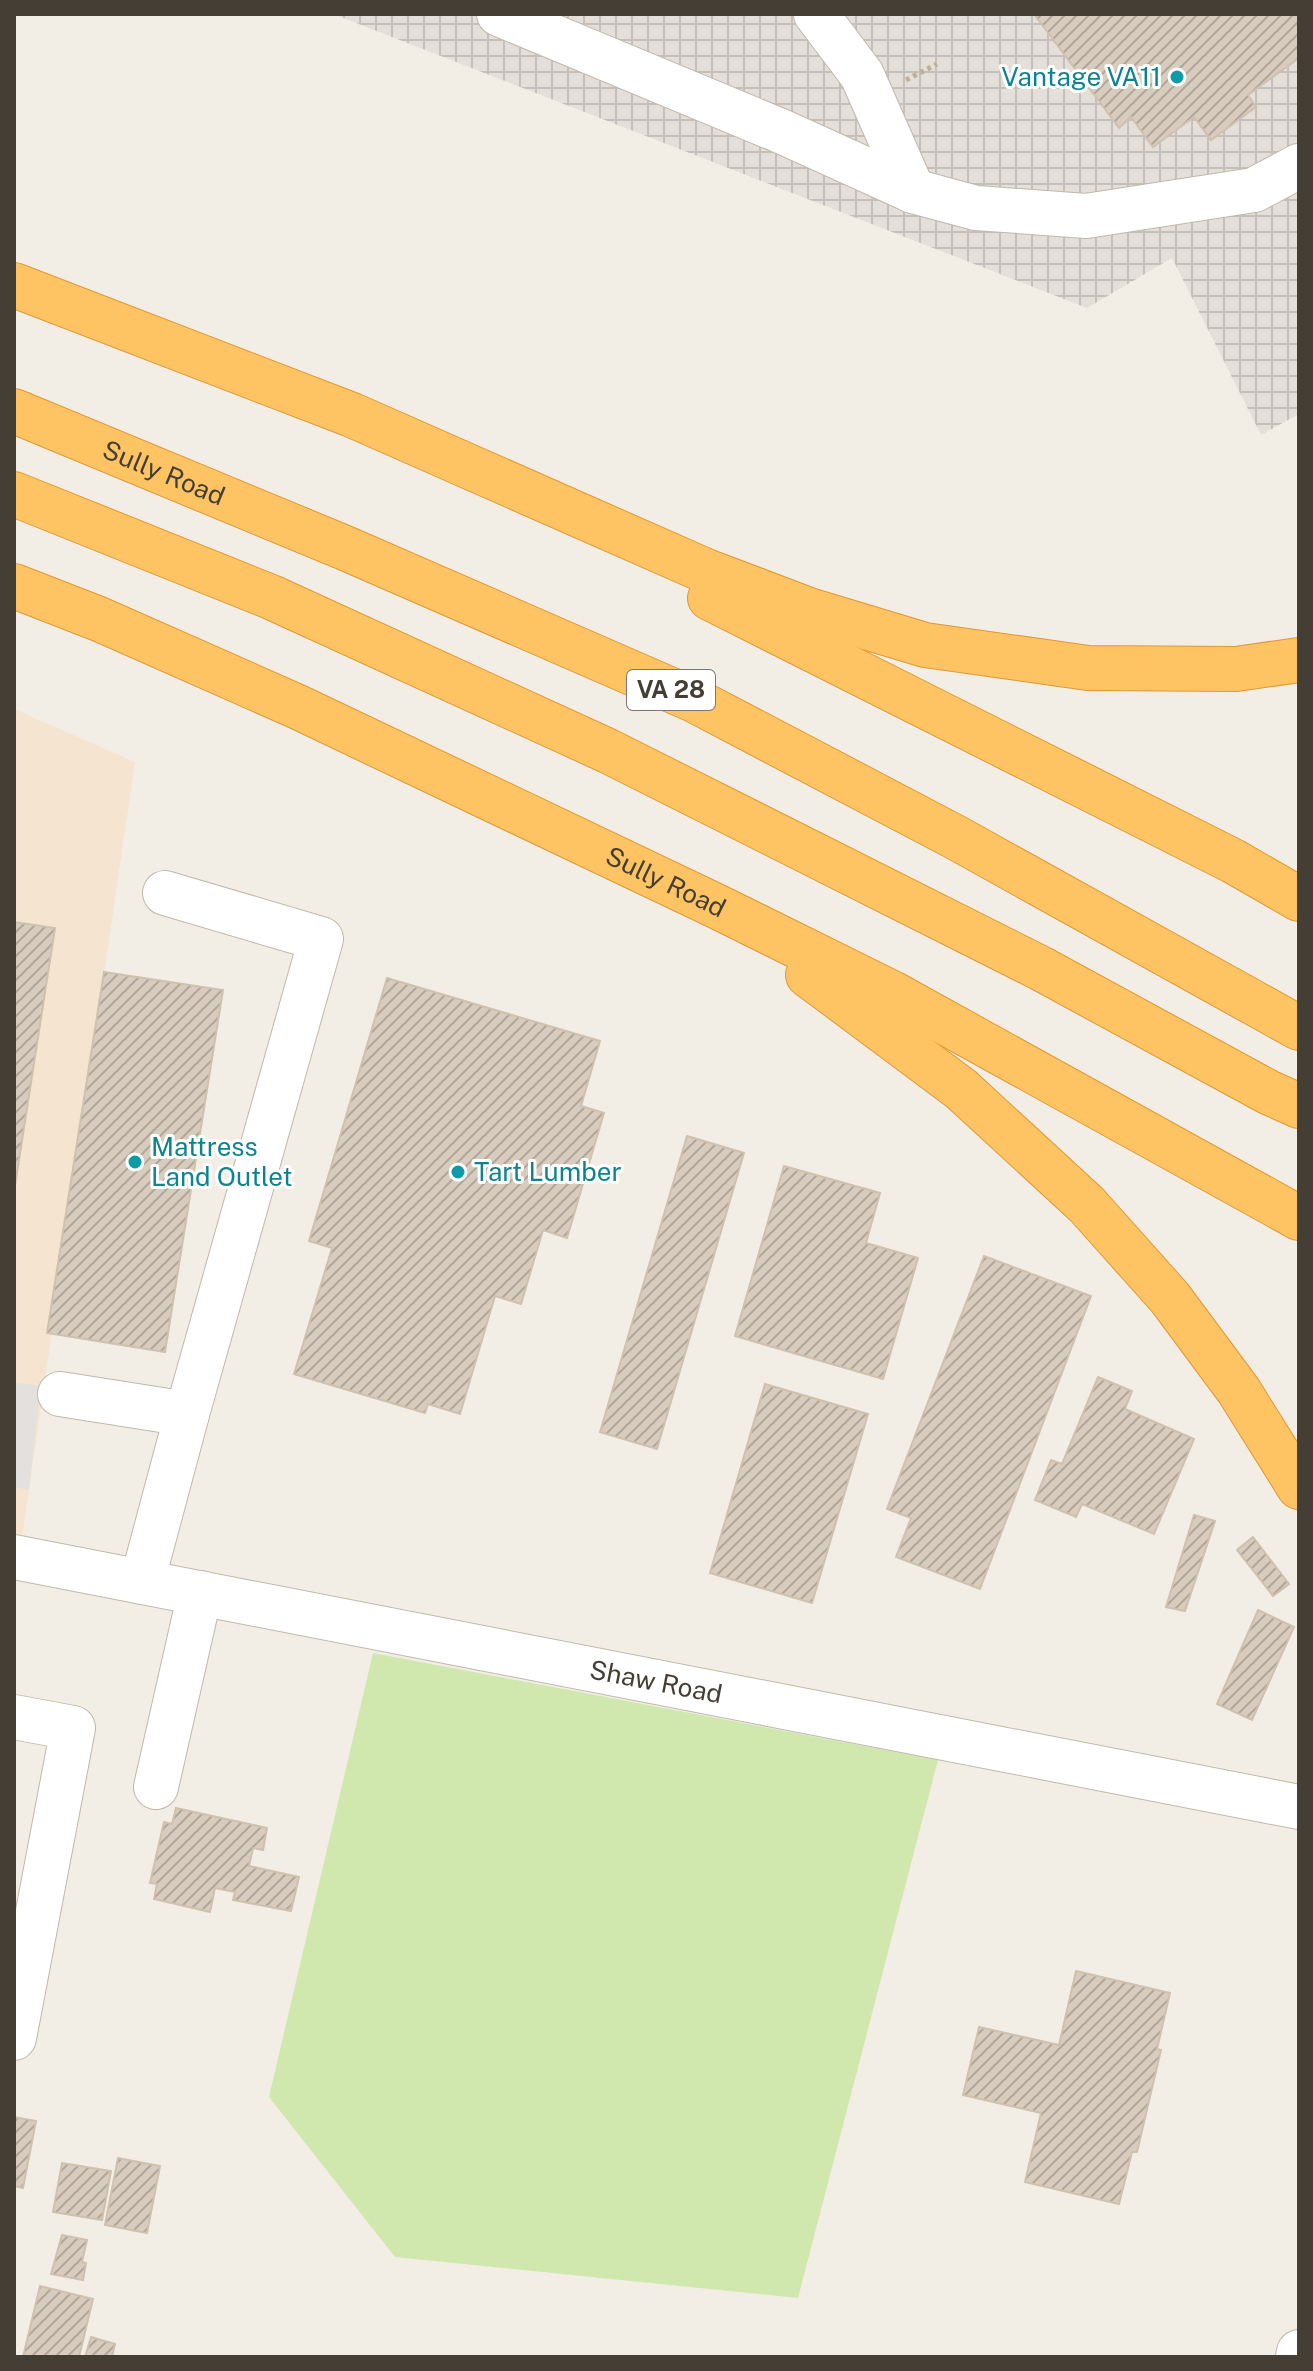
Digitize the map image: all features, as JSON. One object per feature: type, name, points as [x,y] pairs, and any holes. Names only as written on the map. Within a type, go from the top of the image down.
[{"type":"highway","points":[[14,285],[352,415],[706,571],[809,610],[925,645],[1088,668],[1236,669],[1299,660]]},
{"type":"highway","name":"Sully Road","points":[[14,411],[345,548],[694,700],[955,837],[1299,1028]]},
{"type":"highway","points":[[352,415],[877,684],[1233,861],[1299,899]]},
{"type":"highway","points":[[14,494],[271,597],[608,751],[1040,968],[1283,1099]]},
{"type":"highway","name":"Sully Road","points":[[14,586],[99,619],[298,707],[716,906],[892,993],[1299,1218]]},
{"type":"highway","points":[[716,906],[961,1089],[1087,1205],[1170,1298],[1239,1391],[1299,1487]]},
{"type":"street","points":[[499,14],[783,132],[913,191],[976,208],[1086,216],[1254,190],[1299,166]]},
{"type":"street","points":[[816,14],[862,75],[913,191]]},
{"type":"street","points":[[142,1582],[321,939],[165,893]]},
{"type":"street","points":[[60,1394],[187,1414]]},
{"type":"street","name":"Shaw Road","points":[[14,1557],[1299,1807]]},
{"type":"street","points":[[156,1787],[200,1593]]},
{"type":"street","points":[[14,1717],[73,1728],[14,2038]]},
{"type":"path","points":[[896,85],[937,64]]},
{"type":"shaded area","points":[[333,14],[1299,14],[1299,414],[1261,435],[1172,258],[1087,308]]},
{"type":"shaded area","points":[[14,709],[135,762],[19,1558],[14,1557]]},
{"type":"shaded area","points":[[14,1382],[41,1386],[29,1490],[14,1487]]},
{"type":"green space","points":[[373,1653],[938,1760],[798,2298],[395,2257],[269,2097]]},
{"type":"building","name":"Vantage VA11","points":[[1034,14],[1299,14],[1299,58],[1248,95],[1256,107],[1211,140],[1194,117],[1153,147],[1131,117],[1119,128]]},
{"type":"building","points":[[14,922],[55,928],[14,1192]]},
{"type":"building","name":"Mattress Land Outlet","points":[[104,972],[223,990],[165,1352],[47,1333]]},
{"type":"building","name":"Tart Lumber","points":[[387,978],[600,1041],[581,1106],[604,1113],[567,1238],[543,1230],[521,1304],[495,1296],[460,1414],[428,1404],[425,1413],[294,1374],[332,1248],[309,1241]]},
{"type":"building","points":[[687,1136],[744,1153],[657,1449],[600,1432]]},
{"type":"building","points":[[784,1166],[880,1193],[866,1243],[918,1258],[883,1379],[735,1336]]},
{"type":"building","points":[[984,1256],[1091,1296],[980,1589],[896,1557],[911,1518],[887,1509]]},
{"type":"building","points":[[1098,1377],[1132,1391],[1125,1409],[1194,1439],[1154,1534],[1082,1504],[1076,1517],[1035,1500],[1051,1460],[1062,1464]]},
{"type":"building","points":[[765,1384],[868,1414],[812,1603],[710,1573]]},
{"type":"building","points":[[1194,1515],[1215,1521],[1185,1611],[1166,1607]]},
{"type":"building","points":[[1253,1537],[1289,1584],[1273,1596],[1237,1550]]},
{"type":"building","points":[[1258,1610],[1294,1627],[1252,1720],[1217,1704]]},
{"type":"building","points":[[176,1808],[267,1828],[263,1850],[253,1848],[249,1866],[299,1877],[291,1911],[233,1900],[235,1892],[215,1888],[210,1912],[154,1899],[157,1884],[150,1883],[164,1822],[172,1824]]},
{"type":"building","points":[[1076,1971],[1170,1993],[1157,2049],[1161,2050],[1137,2152],[1132,2152],[1119,2204],[1025,2182],[1041,2113],[963,2095],[979,2027],[1059,2045]]},
{"type":"building","points":[[14,2117],[36,2121],[23,2188],[14,2186]]},
{"type":"building","points":[[118,2158],[160,2166],[147,2233],[105,2225]]},
{"type":"building","points":[[62,2163],[111,2171],[102,2220],[53,2212]]},
{"type":"building","points":[[62,2235],[87,2240],[82,2262],[86,2263],[83,2280],[51,2274]]},
{"type":"building","points":[[40,2286],[93,2299],[79,2357],[23,2357]]},
{"type":"building","points":[[91,2337],[115,2344],[112,2357],[85,2357]]},
{"type":"place","name":"Vantage VA11","points":[[1177,77]]},
{"type":"place","name":"Mattress Land Outlet","points":[[135,1162]]},
{"type":"place","name":"Tart Lumber","points":[[458,1172]]}]
